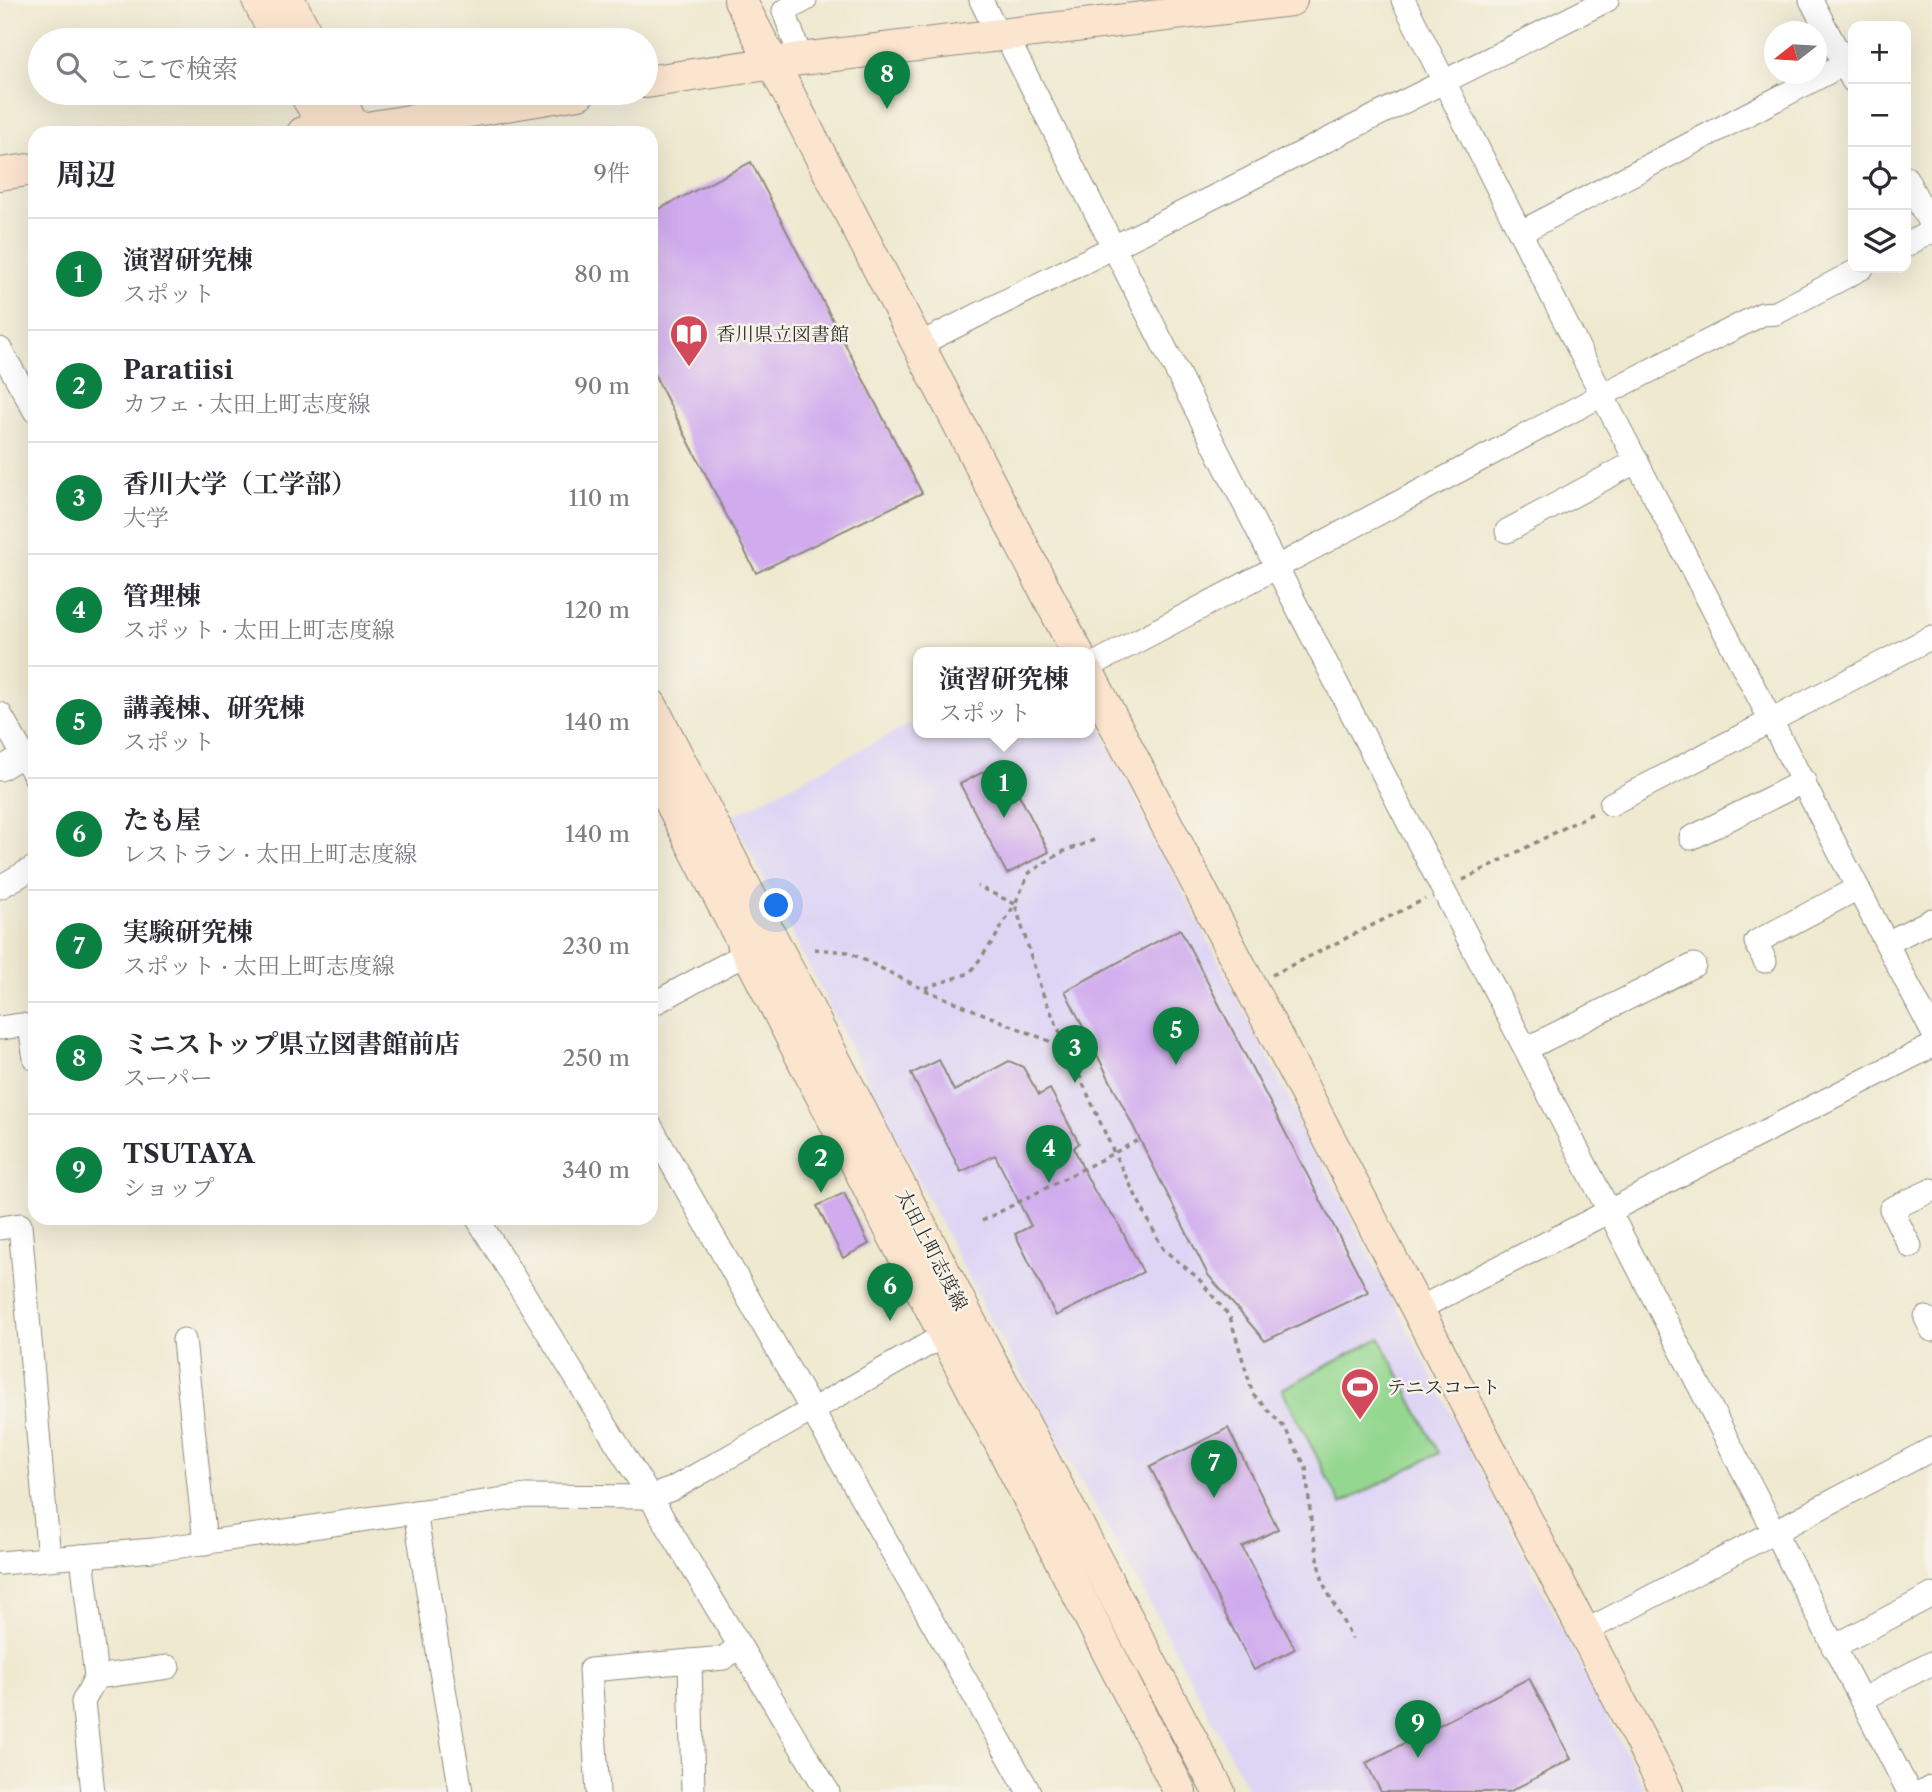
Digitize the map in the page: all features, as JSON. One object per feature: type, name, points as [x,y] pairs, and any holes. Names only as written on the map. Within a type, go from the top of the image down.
[{"type":"street","points":[[258,0],[272,28]]},
{"type":"street","points":[[289,0],[303,28]]},
{"type":"street","points":[[740,0],[786,61],[918,345],[1074,647]]},
{"type":"street","points":[[786,61],[784,11],[806,0]]},
{"type":"street","points":[[981,0],[1114,247],[1909,1792]]},
{"type":"street","points":[[658,80],[786,61],[1291,0]]},
{"type":"street","points":[[1403,0],[1602,395],[1932,1031]]},
{"type":"street","points":[[918,345],[1607,0]]},
{"type":"street","points":[[1521,232],[1848,73],[1811,0]]},
{"type":"street","points":[[314,105],[330,126]]},
{"type":"street","points":[[334,126],[335,105]]},
{"type":"street","points":[[372,126],[504,105]]},
{"type":"street","points":[[0,174],[28,170]]},
{"type":"street","points":[[1911,188],[1932,229],[1911,242]]},
{"type":"street","points":[[1095,663],[1602,395],[1762,314],[1776,313],[1852,273]]},
{"type":"street","points":[[0,349],[28,399]]},
{"type":"street","points":[[1507,531],[1637,461]]},
{"type":"street","points":[[1611,804],[1932,637]]},
{"type":"street","points":[[1095,686],[1667,1792]]},
{"type":"street","points":[[0,714],[28,763]]},
{"type":"street","name":"太田上町志度線","points":[[658,720],[760,946],[957,1328],[1180,1792]]},
{"type":"street","points":[[0,769],[24,755]]},
{"type":"street","name":"太田上町志度線","points":[[658,776],[760,946]]},
{"type":"street","points":[[1691,838],[1804,781]]},
{"type":"street","points":[[0,887],[28,871]]},
{"type":"street","points":[[1765,961],[1756,942],[1858,888]]},
{"type":"street","points":[[1887,943],[1932,920]]},
{"type":"street","points":[[658,1001],[760,946]]},
{"type":"street","points":[[1526,1049],[1694,965]]},
{"type":"street","points":[[0,1028],[28,1026]]},
{"type":"street","points":[[1418,1309],[1932,1046]]},
{"type":"street","points":[[658,1140],[1028,1792]]},
{"type":"street","points":[[1910,1247],[1891,1209],[1932,1190]]},
{"type":"street","points":[[18,1222],[49,1559]]},
{"type":"street","points":[[481,1225],[828,1792]]},
{"type":"street","points":[[0,1563],[205,1543],[526,1496],[650,1497],[672,1489],[957,1328]]},
{"type":"street","name":"太田上町志度線","points":[[957,1328],[1219,1792]]},
{"type":"street","points":[[184,1340],[205,1543]]},
{"type":"street","points":[[1584,1632],[1932,1449]]},
{"type":"street","points":[[415,1512],[461,1792]]},
{"type":"street","points":[[82,1556],[96,1677],[83,1702],[93,1792]]},
{"type":"street","points":[[1833,1647],[1932,1595]]},
{"type":"street","points":[[598,1792],[590,1670],[724,1658],[739,1646]]},
{"type":"street","points":[[690,1661],[693,1792]]},
{"type":"street","points":[[1861,1700],[1932,1663]]},
{"type":"street","points":[[96,1677],[168,1667]]},
{"type":"street","points":[[1923,1792],[1932,1787]]},
{"type":"path","points":[[923,989],[970,973],[995,938],[1030,873],[1060,853],[1094,840]]},
{"type":"path","points":[[976,886],[1015,904],[1042,992],[1066,1048],[1114,1153],[1163,1249],[1198,1278],[1230,1317],[1253,1394],[1284,1427],[1306,1467],[1311,1522],[1323,1583],[1352,1639]]},
{"type":"path","points":[[814,949],[848,952],[923,989],[1066,1048]]},
{"type":"path","points":[[982,1221],[1139,1140]]},
{"type":"shaded area","points":[[1095,718],[1646,1792],[1250,1792],[1160,1622],[986,1312],[732,816],[913,723],[913,738],[1095,738]]},
{"type":"green space","name":"テニスコート","points":[[1380,1338],[1439,1453],[1341,1504],[1282,1389]]},
{"type":"building","points":[[751,162],[922,493],[756,573],[658,382],[658,209]]},
{"type":"building","points":[[1002,762],[1049,852],[1007,874],[960,784]]},
{"type":"building","points":[[1180,929],[1368,1292],[1265,1341],[1208,1275],[1065,991]]},
{"type":"building","points":[[939,1060],[954,1091],[1009,1061],[1023,1067],[1039,1095],[1050,1089],[1079,1143],[1074,1148],[1083,1169],[1096,1194],[1118,1223],[1143,1272],[1056,1316],[1015,1234],[1031,1226],[995,1155],[961,1172],[911,1074]]},
{"type":"building","points":[[844,1193],[869,1244],[843,1258],[817,1206]]},
{"type":"building","points":[[1228,1428],[1278,1529],[1242,1547],[1295,1649],[1254,1670],[1150,1467]]},
{"type":"building","points":[[1529,1678],[1571,1759],[1509,1792],[1381,1792],[1366,1763]]},
{"type":"place","name":"ミニストップ県立図書館前店","points":[[887,109]]},
{"type":"place","name":"香川県立図書館","points":[[689,368]]},
{"type":"place","name":"演習研究棟","points":[[1004,818]]},
{"type":"place","name":"講義棟、研究棟","points":[[1176,1065]]},
{"type":"place","name":"香川大学（工学部）","points":[[1075,1083]]},
{"type":"place","name":"管理棟","points":[[1049,1183]]},
{"type":"place","name":"Paratiisi","points":[[821,1193]]},
{"type":"place","name":"たも屋","points":[[890,1321]]},
{"type":"place","name":"テニスコート","points":[[1360,1421]]},
{"type":"place","name":"実験研究棟","points":[[1214,1498]]},
{"type":"place","name":"TSUTAYA","points":[[1418,1758]]}]
